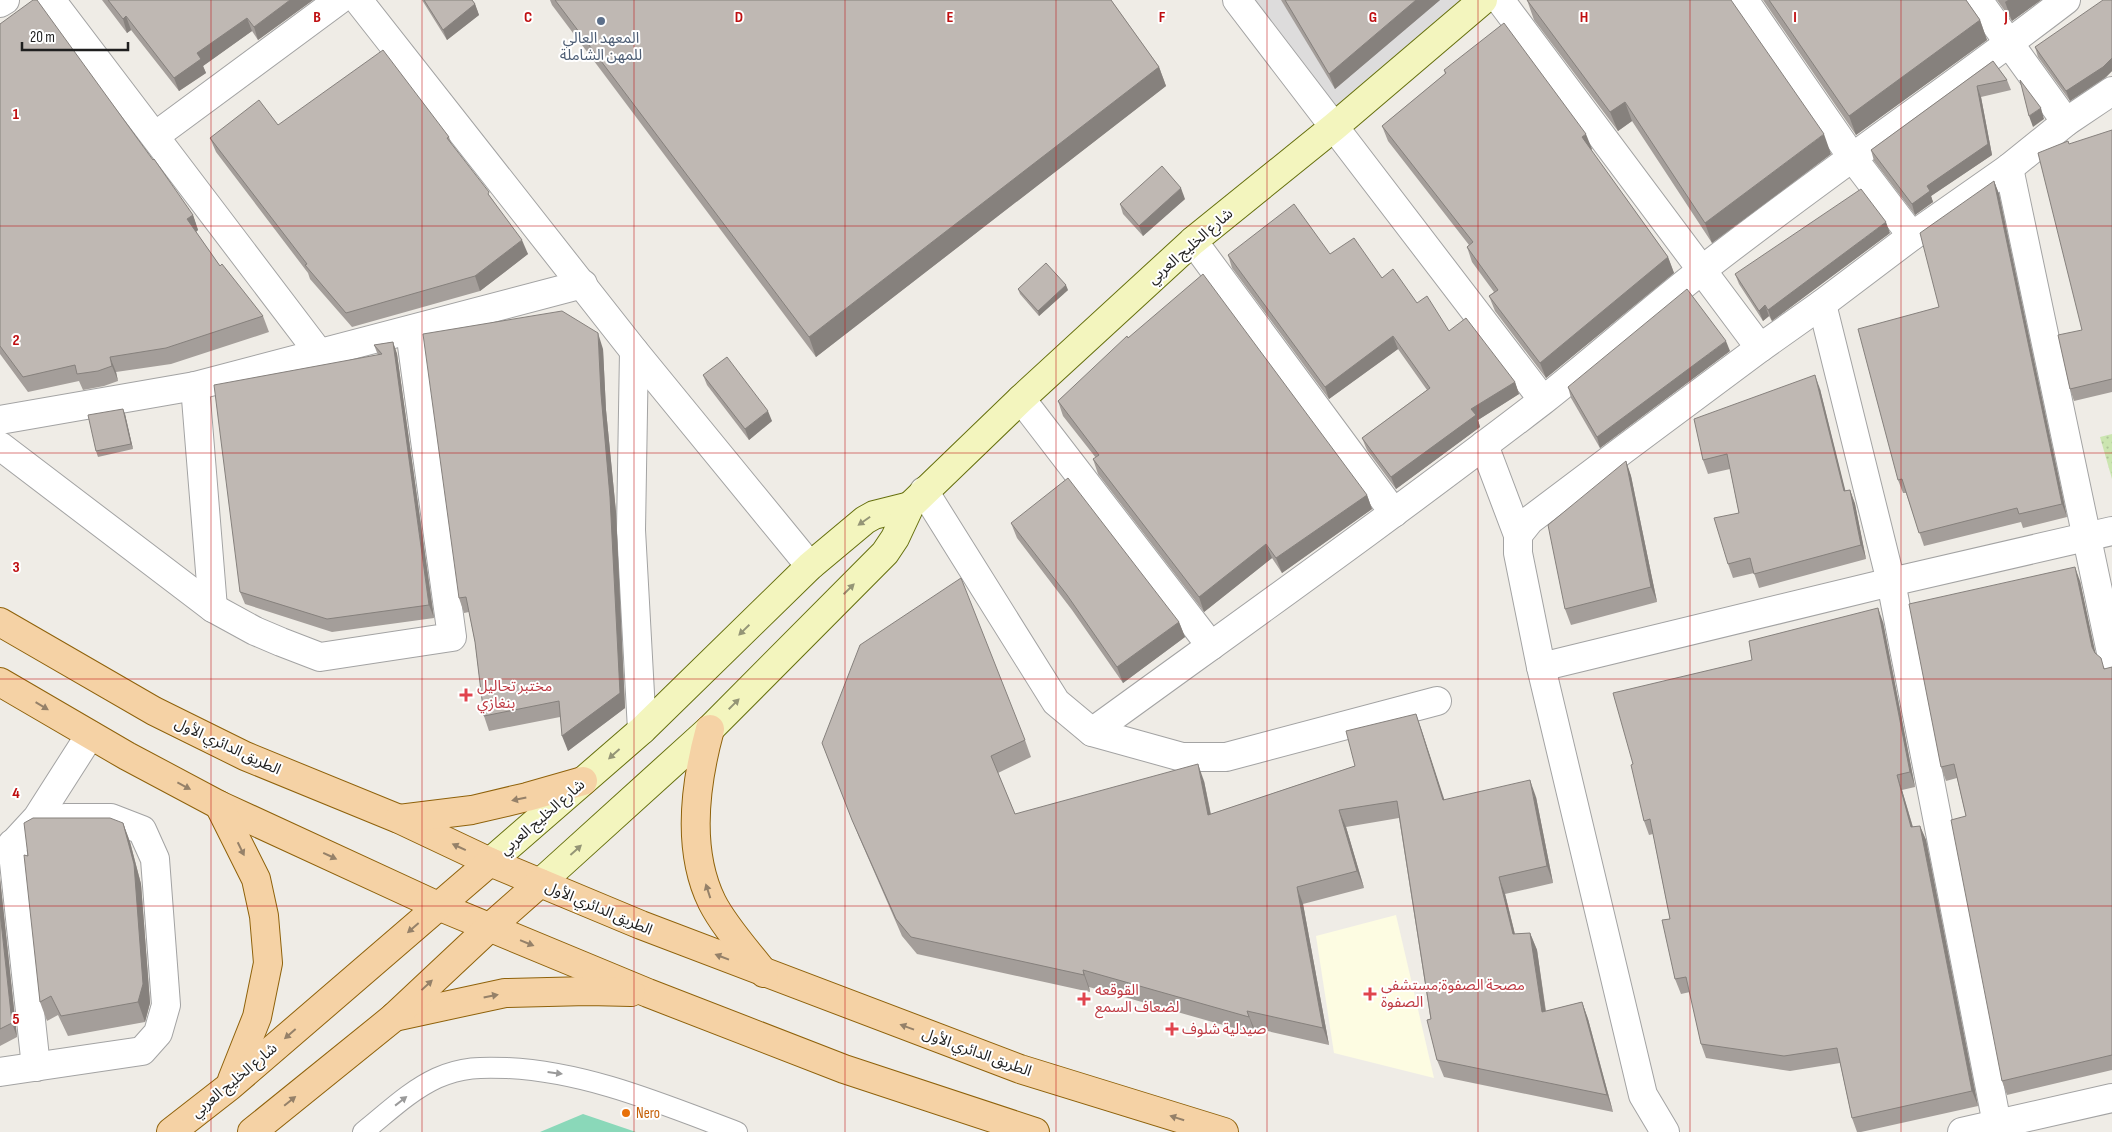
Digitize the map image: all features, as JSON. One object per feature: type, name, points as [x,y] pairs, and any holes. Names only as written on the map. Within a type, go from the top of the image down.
[{"type":"main road","name":"شارع الخليج العربي","points":[[252,1132],[392,1018],[488,928],[710,729],[885,554],[917,498],[1021,399],[1193,241],[1334,127],[1483,0]]},
{"type":"main road","name":"شارع الخليج العربي","points":[[171,1132],[230,1086],[642,730],[810,566],[864,520],[917,498]]},
{"type":"main road","name":"الطريق الدائري الأول","points":[[0,622],[162,716],[245,756],[399,819],[490,862],[640,926],[1020,1069],[1224,1132]]},
{"type":"main road","points":[[0,682],[90,735],[219,805],[488,928],[648,993],[844,1069],[1008,1128],[1035,1132]]},
{"type":"main road","points":[[710,729],[700,766],[696,815],[697,856],[712,902],[740,944],[765,974]]},
{"type":"main road","points":[[399,819],[472,810],[583,781]]},
{"type":"main road","points":[[219,805],[256,879],[264,916],[268,963],[258,1017],[230,1086]]},
{"type":"main road","points":[[392,1018],[505,993],[588,991],[648,993]]},
{"type":"street","points":[[0,3],[5,0]]},
{"type":"street","points":[[51,0],[319,353]]},
{"type":"street","points":[[156,136],[339,0]]},
{"type":"street","points":[[358,0],[634,351],[810,566]]},
{"type":"street","points":[[1238,0],[1543,400]]},
{"type":"street","points":[[1500,0],[1760,348]]},
{"type":"street","points":[[1744,0],[1852,157],[1912,236]]},
{"type":"street","points":[[1978,0],[2066,122]]},
{"type":"street","points":[[1092,732],[1394,513],[1543,400],[1701,271],[1852,157],[2010,43],[2066,0]]},
{"type":"street","points":[[1518,535],[1530,520],[1760,348],[1912,236],[2009,168],[2066,122],[2112,91]]},
{"type":"street","points":[[2009,168],[2100,534],[2111,648]]},
{"type":"street","points":[[1193,241],[1394,513]]},
{"type":"street","points":[[0,420],[195,386],[583,284]]},
{"type":"street","points":[[1822,304],[1891,582],[1997,1124]]},
{"type":"street","points":[[0,446],[213,608],[255,631],[320,658],[452,638],[410,331]]},
{"type":"street","points":[[634,351],[631,530],[642,730]]},
{"type":"street","points":[[195,386],[213,608]]},
{"type":"street","points":[[1021,399],[1212,646]]},
{"type":"street","points":[[1484,445],[1518,535],[1518,553],[1541,667],[1643,1095],[1665,1132]]},
{"type":"street","points":[[917,498],[1056,702],[1092,732],[1182,757],[1226,757],[1437,701]]},
{"type":"street","points":[[1541,667],[1891,582],[2100,534]]},
{"type":"street","points":[[36,1067],[6,841],[38,818],[90,735]]},
{"type":"street","points":[[0,1072],[142,1051],[158,1033],[166,1005],[155,859],[142,830],[111,818],[38,818]]},
{"type":"street","points":[[1962,1132],[2112,1098]]},
{"type":"lane","points":[[363,1132],[405,1098],[437,1078],[472,1067],[520,1069],[570,1075],[624,1090],[737,1132]]},
{"type":"shaded area","points":[[1238,0],[1481,0],[1334,127]]},
{"type":"shaded area","name":"مصحة الصفوة;مستشفى الصفوة","points":[[1396,915],[1434,1078],[1334,1053],[1316,936]]},
{"type":"green space","points":[[2112,434],[2112,479],[2100,437]]},
{"type":"green space","points":[[583,1114],[636,1132],[540,1132]]},
{"type":"building","points":[[33,0],[37,0],[154,159],[193,215],[187,219],[220,266],[222,264],[263,316],[166,348],[110,357],[112,366],[98,371],[77,374],[75,365],[23,377],[0,346],[0,24]]},
{"type":"building","points":[[108,0],[290,0],[254,27],[247,18],[197,53],[201,59],[174,78],[126,16],[123,19]]},
{"type":"building","points":[[424,0],[472,0],[475,4],[443,30]]},
{"type":"building","points":[[555,0],[1111,0],[1159,67],[809,337]]},
{"type":"building","points":[[1285,0],[1416,0],[1329,74]]},
{"type":"building","points":[[1527,0],[1731,0],[1824,134],[1705,223],[1625,102],[1610,112]]},
{"type":"building","points":[[1769,0],[1966,0],[1980,20],[1849,116]]},
{"type":"building","points":[[2103,0],[2112,0],[2112,58],[2103,67],[2066,91],[2035,47]]},
{"type":"building","points":[[1504,23],[1586,134],[1582,137],[1668,257],[1540,363],[1489,296],[1498,290],[1467,247],[1473,242],[1382,126],[1446,73],[1444,70]]},
{"type":"building","points":[[383,50],[449,137],[447,138],[489,192],[488,194],[522,240],[475,276],[346,313],[305,265],[307,264],[210,138],[259,100],[278,125]]},
{"type":"building","points":[[1993,61],[2007,80],[1977,86],[1988,144],[1927,186],[1930,191],[1912,204],[1871,150]]},
{"type":"building","points":[[2020,80],[2041,108],[2029,116]]},
{"type":"building","points":[[2112,130],[2112,379],[2070,389],[2058,335],[2082,330],[2038,153],[2068,141],[2069,144]]},
{"type":"building","points":[[1162,166],[1181,188],[1139,226],[1120,204]]},
{"type":"building","points":[[1994,181],[2062,504],[2019,514],[2017,508],[1919,533],[1902,479],[1898,480],[1858,329],[1939,307],[1920,233]]},
{"type":"building","points":[[1861,189],[1886,222],[1768,310],[1765,305],[1759,311],[1735,274]]},
{"type":"building","points":[[1294,204],[1330,254],[1354,238],[1382,278],[1393,269],[1417,303],[1427,296],[1449,331],[1466,318],[1515,382],[1471,409],[1476,415],[1391,477],[1362,438],[1430,388],[1393,336],[1325,387],[1228,255]]},
{"type":"building","points":[[1046,263],[1066,285],[1038,311],[1018,289]]},
{"type":"building","points":[[1203,274],[1367,495],[1276,558],[1266,544],[1199,597],[1093,459],[1099,455],[1058,401],[1127,336],[1128,338]]},
{"type":"building","points":[[1687,289],[1726,341],[1597,437],[1568,387]]},
{"type":"building","points":[[562,311],[598,333],[610,497],[620,693],[562,736],[559,701],[484,716],[475,642],[466,597],[459,598],[423,334]]},
{"type":"building","points":[[393,342],[429,605],[327,619],[240,592],[214,385],[382,354],[374,345]]},
{"type":"building","points":[[727,357],[768,411],[745,429],[703,375]]},
{"type":"building","points":[[1815,375],[1844,491],[1850,490],[1861,545],[1754,574],[1750,558],[1728,564],[1714,518],[1739,513],[1727,454],[1703,460],[1694,419]]},
{"type":"building","points":[[123,409],[131,444],[96,451],[88,415]]},
{"type":"building","points":[[1626,461],[1651,587],[1565,609],[1548,525]]},
{"type":"building","points":[[1068,478],[1179,622],[1117,667],[1067,595],[1011,523]]},
{"type":"building","points":[[2075,567],[2092,647],[2101,658],[2104,669],[2112,667],[2112,1055],[2002,1081],[1951,820],[1966,816],[1954,764],[1941,767],[1909,604]]},
{"type":"building","points":[[961,578],[1025,740],[991,756],[1015,814],[1198,764],[1208,815],[1355,766],[1346,731],[1416,714],[1443,800],[1530,780],[1547,866],[1499,877],[1513,934],[1530,933],[1542,1012],[1582,1002],[1607,1095],[1437,1060],[1427,1020],[1431,1019],[1397,801],[1339,810],[1357,871],[1297,887],[1323,1028],[1247,1011],[1249,1017],[1083,970],[1084,975],[911,937],[896,919],[852,820],[822,743],[860,645]]},
{"type":"building","points":[[1878,608],[1910,772],[1897,775],[1911,827],[1920,826],[1972,1091],[1852,1118],[1837,1048],[1784,1056],[1701,1044],[1686,977],[1675,979],[1662,920],[1670,919],[1650,819],[1644,821],[1631,765],[1633,764],[1613,693],[1752,660],[1749,641]]},
{"type":"building","points":[[33,818],[110,818],[123,823],[134,864],[143,984],[138,1002],[61,1016],[51,996],[40,1002],[24,855],[28,856],[24,823]]},
{"type":"building","points":[[0,912],[12,1023],[0,1029]]},
{"type":"place","name":"المعهد العالي للمهن الشاملة","points":[[601,21]]},
{"type":"place","name":"مختبر تحاليل بنغازي","points":[[466,695]]},
{"type":"place","name":"مصحة الصفوة;مستشفى الصفوة","points":[[1370,994]]},
{"type":"place","name":"القوقعه لضعاف السمع","points":[[1084,999]]},
{"type":"place","name":"صيدلية شلوف","points":[[1172,1029]]},
{"type":"place","name":"Nero","points":[[626,1113]]}]
